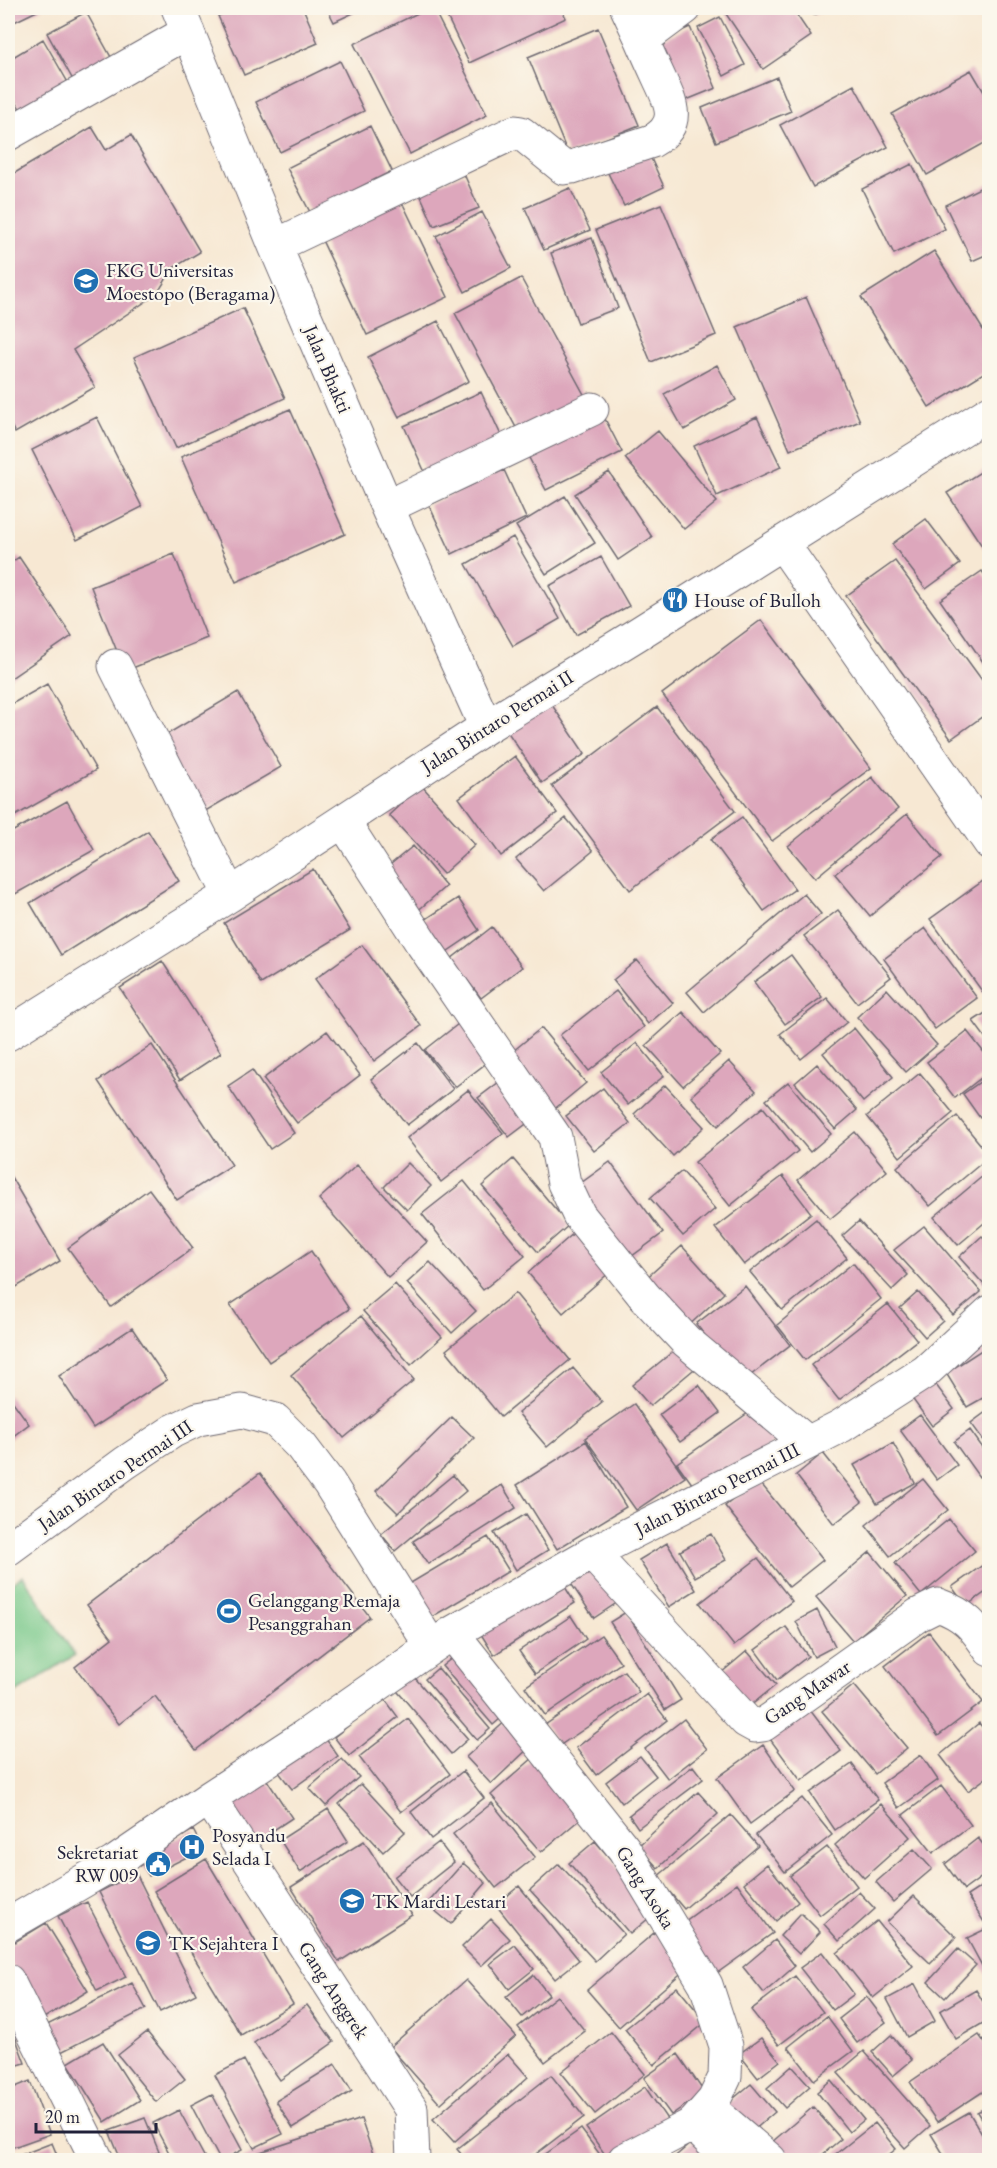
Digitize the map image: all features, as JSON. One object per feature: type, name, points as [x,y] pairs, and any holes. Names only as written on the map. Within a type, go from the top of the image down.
[{"type":"street","points":[[275,246],[515,132],[521,133],[564,168],[663,135],[670,124],[672,112],[670,100],[627,8]]},
{"type":"street","points":[[642,40],[685,8]]},
{"type":"street","points":[[8,134],[183,20]]},
{"type":"street","name":"Jalan Bhakti","points":[[183,20],[275,246],[387,507],[486,727]]},
{"type":"street","points":[[387,507],[592,409]]},
{"type":"street","name":"Jalan Bintaro Permai II","points":[[8,1034],[230,895],[486,727],[990,412]]},
{"type":"street","points":[[782,543],[990,843]]},
{"type":"street","points":[[115,666],[230,895]]},
{"type":"street","points":[[343,821],[421,942],[555,1137],[564,1183],[579,1215],[645,1297],[679,1334],[808,1443]]},
{"type":"street","name":"Jalan Bintaro Permai III","points":[[8,1925],[114,1863],[303,1737],[442,1640],[591,1552],[841,1426],[925,1372],[990,1312]]},
{"type":"street","name":"Jalan Bintaro Permai III","points":[[8,1548],[173,1431],[198,1419],[242,1411],[275,1420],[301,1446],[442,1640]]},
{"type":"street","name":"Gang Mawar","points":[[591,1552],[747,1721],[755,1726],[763,1725],[918,1615],[938,1605],[952,1610],[973,1625],[990,1650]]},
{"type":"street","name":"Gang Asoka","points":[[442,1640],[624,1849],[706,1985],[726,2046],[724,2077],[714,2100],[701,2115]]},
{"type":"street","name":"Gang Anggrek","points":[[209,1798],[411,2109],[413,2160]]},
{"type":"street","points":[[8,1981],[97,2160]]},
{"type":"street","points":[[624,2160],[701,2115]]},
{"type":"street","points":[[701,2115],[730,2160]]},
{"type":"street","points":[[701,2115],[770,2160]]},
{"type":"green space","points":[[23,1576],[75,1655],[8,1698],[8,1586]]},
{"type":"building","points":[[8,8],[43,8],[8,25]]},
{"type":"building","points":[[238,8],[303,8],[318,43],[244,75],[218,16]]},
{"type":"building","points":[[327,8],[364,8],[334,22]]},
{"type":"building","points":[[428,8],[433,8],[487,115],[410,154],[354,44]]},
{"type":"building","points":[[443,8],[561,8],[566,18],[469,63]]},
{"type":"building","points":[[722,8],[792,8],[811,36],[763,69]]},
{"type":"building","points":[[811,8],[830,8],[814,15]]},
{"type":"building","points":[[86,12],[112,59],[73,80],[47,33]]},
{"type":"building","points":[[720,17],[745,65],[724,76],[698,28]]},
{"type":"building","points":[[690,27],[716,88],[679,103],[652,44]]},
{"type":"building","points":[[598,28],[639,125],[568,154],[528,57]]},
{"type":"building","points":[[43,39],[70,86],[23,114],[8,88],[8,60]]},
{"type":"building","points":[[340,61],[364,111],[280,152],[256,102]]},
{"type":"building","points":[[971,70],[990,102],[990,140],[927,175],[892,114]]},
{"type":"building","points":[[777,77],[791,111],[716,142],[702,108]]},
{"type":"building","points":[[854,85],[888,147],[813,187],[780,125]]},
{"type":"building","points":[[370,126],[392,171],[310,212],[287,168]]},
{"type":"building","name":"FKG Universitas Moestopo (Beragama)","points":[[92,127],[106,150],[131,135],[200,252],[173,268],[157,294],[73,350],[95,387],[15,433],[8,420],[8,177]]},
{"type":"building","points":[[649,154],[664,187],[624,206],[608,173]]},
{"type":"building","points":[[912,164],[945,229],[894,254],[862,189]]},
{"type":"building","points":[[464,174],[479,208],[434,226],[419,192]]},
{"type":"building","points":[[990,183],[990,253],[972,261],[945,205]]},
{"type":"building","points":[[570,188],[590,230],[544,250],[525,208]]},
{"type":"building","points":[[400,198],[448,297],[367,335],[320,236]]},
{"type":"building","points":[[661,204],[716,335],[651,362],[596,230]]},
{"type":"building","points":[[482,212],[511,268],[465,292],[436,236]]},
{"type":"building","points":[[592,238],[618,308],[578,323],[551,253]]},
{"type":"building","points":[[934,251],[990,341],[990,369],[929,407],[861,297]]},
{"type":"building","points":[[521,278],[587,400],[520,435],[455,313]]},
{"type":"building","points":[[806,297],[860,421],[790,450],[737,327]]},
{"type":"building","points":[[243,308],[285,398],[176,448],[134,357]]},
{"type":"building","points":[[438,321],[469,381],[399,417],[368,357]]},
{"type":"building","points":[[717,365],[736,400],[684,430],[664,394]]},
{"type":"building","points":[[481,392],[505,444],[428,479],[404,426]]},
{"type":"building","points":[[290,409],[345,534],[236,582],[181,457]]},
{"type":"building","points":[[602,413],[622,452],[546,490],[526,452]]},
{"type":"building","points":[[97,417],[142,507],[77,540],[32,450]]},
{"type":"building","points":[[757,417],[781,467],[717,496],[694,446]]},
{"type":"building","points":[[658,431],[717,502],[684,529],[625,458]]},
{"type":"building","points":[[990,466],[990,558],[947,493]]},
{"type":"building","points":[[504,470],[526,518],[452,554],[429,505]]},
{"type":"building","points":[[609,472],[652,537],[618,560],[575,494]]},
{"type":"building","points":[[565,496],[595,543],[546,574],[516,526]]},
{"type":"building","points":[[926,519],[960,564],[926,589],[892,544]]},
{"type":"building","points":[[513,537],[560,619],[513,646],[466,564]]},
{"type":"building","points":[[174,554],[207,638],[125,671],[91,587]]},
{"type":"building","points":[[19,557],[72,636],[8,680],[8,565]]},
{"type":"building","points":[[601,557],[629,606],[576,635],[549,586]]},
{"type":"building","points":[[895,561],[990,691],[990,711],[951,739],[846,596]]},
{"type":"building","points":[[982,571],[990,583],[990,672],[940,600]]},
{"type":"building","points":[[761,620],[871,768],[772,841],[662,694]]},
{"type":"building","points":[[47,684],[96,770],[8,820],[8,706]]},
{"type":"building","points":[[238,692],[281,767],[202,813],[159,739]]},
{"type":"building","points":[[550,702],[585,754],[542,783],[507,731]]},
{"type":"building","points":[[657,707],[735,811],[630,890],[552,786]]},
{"type":"building","points":[[515,756],[557,813],[501,856],[459,798]]},
{"type":"building","points":[[872,777],[898,809],[815,878],[788,846]]},
{"type":"building","points":[[421,785],[475,845],[443,874],[389,815]]},
{"type":"building","points":[[67,801],[94,850],[8,898],[8,834]]},
{"type":"building","points":[[907,814],[942,857],[870,916],[835,874]]},
{"type":"building","points":[[742,817],[795,889],[764,911],[711,839]]},
{"type":"building","points":[[566,818],[593,851],[544,891],[516,859]]},
{"type":"building","points":[[148,831],[179,881],[61,955],[30,903]]},
{"type":"building","points":[[413,846],[446,886],[414,914],[380,873]]},
{"type":"building","points":[[313,869],[350,930],[261,984],[224,923]]},
{"type":"building","points":[[990,876],[990,990],[984,994],[930,919]]},
{"type":"building","points":[[804,894],[821,914],[704,1012],[687,992]]},
{"type":"building","points":[[458,898],[479,930],[442,955],[420,923]]},
{"type":"building","points":[[838,910],[891,977],[857,1003],[804,936]]},
{"type":"building","points":[[492,927],[522,967],[481,998],[451,959]]},
{"type":"building","points":[[925,928],[977,998],[935,1029],[884,959]]},
{"type":"building","points":[[362,945],[421,1026],[374,1061],[315,979]]},
{"type":"building","points":[[791,955],[822,997],[785,1024],[754,982]]},
{"type":"building","points":[[637,960],[673,1003],[648,1024],[613,980]]},
{"type":"building","points":[[162,961],[221,1053],[180,1080],[120,988]]},
{"type":"building","points":[[887,989],[937,1045],[906,1072],[857,1017]]},
{"type":"building","points":[[616,991],[644,1027],[589,1071],[560,1035]]},
{"type":"building","points":[[827,998],[847,1022],[801,1059],[780,1034]]},
{"type":"building","points":[[990,1010],[990,1044],[973,1021]]},
{"type":"building","points":[[683,1012],[720,1054],[683,1086],[646,1045]]},
{"type":"building","points":[[467,1017],[497,1055],[455,1087],[425,1050]]},
{"type":"building","points":[[541,1028],[586,1083],[552,1111],[507,1056]]},
{"type":"building","points":[[854,1028],[893,1077],[863,1102],[823,1053]]},
{"type":"building","points":[[327,1031],[360,1075],[297,1123],[263,1079]]},
{"type":"building","points":[[967,1031],[990,1060],[990,1071],[955,1098],[927,1062]]},
{"type":"building","points":[[418,1043],[453,1089],[407,1125],[371,1079]]},
{"type":"building","points":[[637,1043],[664,1076],[628,1105],[601,1072]]},
{"type":"building","points":[[152,1045],[232,1165],[177,1200],[98,1081]]},
{"type":"building","points":[[729,1061],[756,1091],[718,1126],[691,1096]]},
{"type":"building","points":[[817,1064],[857,1110],[835,1129],[795,1083]]},
{"type":"building","points":[[252,1070],[294,1133],[270,1149],[228,1086]]},
{"type":"building","points":[[920,1073],[953,1113],[900,1157],[867,1116]]},
{"type":"building","points":[[990,1075],[990,1111],[980,1118],[963,1094]]},
{"type":"building","points":[[507,1076],[538,1115],[509,1137],[478,1098]]},
{"type":"building","points":[[788,1082],[831,1134],[810,1152],[766,1100]]},
{"type":"building","points":[[665,1085],[704,1127],[673,1156],[634,1114]]},
{"type":"building","points":[[603,1088],[630,1123],[594,1151],[566,1116]]},
{"type":"building","points":[[468,1090],[503,1133],[441,1182],[407,1138]]},
{"type":"building","points":[[763,1107],[798,1151],[730,1206],[695,1162]]},
{"type":"building","points":[[957,1116],[990,1156],[930,1206],[897,1167]]},
{"type":"building","points":[[855,1132],[887,1171],[830,1219],[798,1180]]},
{"type":"building","points":[[513,1159],[569,1225],[538,1252],[482,1186]]},
{"type":"building","points":[[610,1162],[663,1233],[624,1262],[570,1191]]},
{"type":"building","points":[[408,1163],[431,1186],[407,1210],[384,1187]]},
{"type":"building","points":[[357,1165],[427,1242],[388,1277],[319,1199]]},
{"type":"building","points":[[990,1170],[990,1218],[958,1245],[934,1217]]},
{"type":"building","points":[[682,1171],[715,1209],[683,1236],[650,1198]]},
{"type":"building","points":[[8,1172],[60,1261],[8,1292]]},
{"type":"building","points":[[783,1176],[811,1213],[744,1265],[715,1228]]},
{"type":"building","points":[[464,1181],[525,1256],[483,1290],[422,1214]]},
{"type":"building","points":[[149,1189],[193,1248],[111,1307],[68,1248]]},
{"type":"building","points":[[816,1219],[847,1258],[782,1310],[750,1272]]},
{"type":"building","points":[[859,1221],[908,1275],[892,1290],[842,1236]]},
{"type":"building","points":[[583,1225],[618,1265],[563,1313],[528,1273]]},
{"type":"building","points":[[924,1226],[981,1292],[953,1315],[894,1250]]},
{"type":"building","points":[[982,1236],[990,1244],[990,1286],[987,1288],[959,1257]]},
{"type":"building","points":[[682,1246],[724,1293],[685,1329],[642,1282]]},
{"type":"building","points":[[311,1251],[349,1309],[269,1362],[230,1305]]},
{"type":"building","points":[[430,1262],[476,1311],[452,1333],[407,1283]]},
{"type":"building","points":[[853,1263],[881,1299],[805,1360],[777,1325]]},
{"type":"building","points":[[395,1284],[442,1337],[411,1365],[363,1311]]},
{"type":"building","points":[[745,1286],[790,1345],[742,1382],[696,1324]]},
{"type":"building","points":[[918,1292],[943,1321],[925,1337],[900,1308]]},
{"type":"building","points":[[515,1293],[570,1360],[501,1417],[446,1350]]},
{"type":"building","points":[[888,1304],[917,1340],[839,1400],[811,1365]]},
{"type":"building","points":[[361,1316],[414,1380],[344,1438],[291,1375]]},
{"type":"building","points":[[132,1328],[167,1380],[93,1428],[59,1376]]},
{"type":"building","points":[[682,1344],[699,1365],[650,1406],[632,1385]]},
{"type":"building","points":[[983,1349],[990,1359],[990,1394],[967,1407],[946,1373]]},
{"type":"building","points":[[573,1368],[602,1402],[547,1447],[518,1413]]},
{"type":"building","points":[[933,1381],[954,1409],[932,1426],[911,1397]]},
{"type":"building","points":[[699,1385],[720,1413],[680,1442],[659,1415]]},
{"type":"building","points":[[8,1395],[29,1424],[8,1440]]},
{"type":"building","points":[[634,1404],[685,1477],[636,1510],[585,1438]]},
{"type":"building","points":[[758,1406],[780,1438],[700,1495],[677,1463]]},
{"type":"building","points":[[990,1409],[990,1449],[971,1423]]},
{"type":"building","points":[[920,1415],[957,1465],[937,1480],[900,1430]]},
{"type":"building","points":[[452,1417],[474,1438],[398,1513],[376,1491]]},
{"type":"building","points":[[970,1430],[990,1458],[990,1470],[979,1477],[954,1442]]},
{"type":"building","points":[[586,1441],[626,1507],[557,1549],[517,1485]]},
{"type":"building","points":[[893,1443],[915,1483],[877,1504],[854,1465]]},
{"type":"building","points":[[823,1453],[862,1502],[834,1524],[796,1475]]},
{"type":"building","name":"Gelanggang Remaja Pesanggrahan","points":[[260,1473],[370,1617],[196,1750],[155,1696],[119,1724],[75,1667],[112,1638],[87,1605]]},
{"type":"building","points":[[453,1475],[466,1491],[395,1551],[381,1534]]},
{"type":"building","points":[[923,1479],[948,1510],[890,1556],[866,1525]]},
{"type":"building","points":[[758,1480],[823,1560],[789,1587],[725,1506]]},
{"type":"building","points":[[502,1485],[516,1508],[428,1564],[413,1541]]},
{"type":"building","points":[[526,1514],[548,1550],[516,1570],[494,1533]]},
{"type":"building","points":[[949,1519],[975,1551],[921,1595],[895,1563]]},
{"type":"building","points":[[711,1534],[726,1560],[695,1577],[680,1551]]},
{"type":"building","points":[[488,1537],[509,1571],[425,1621],[404,1587]]},
{"type":"building","points":[[667,1543],[696,1590],[669,1607],[639,1560]]},
{"type":"building","points":[[870,1552],[907,1596],[853,1641],[816,1597]]},
{"type":"building","points":[[758,1558],[792,1601],[734,1646],[700,1603]]},
{"type":"building","points":[[990,1560],[990,1589],[966,1606],[952,1587]]},
{"type":"building","points":[[595,1566],[618,1602],[594,1618],[570,1582]]},
{"type":"building","points":[[560,1579],[575,1603],[494,1655],[479,1631]]},
{"type":"building","points":[[817,1610],[835,1646],[814,1657],[796,1621]]},
{"type":"building","points":[[626,1612],[681,1700],[665,1710],[610,1622]]},
{"type":"building","points":[[571,1616],[586,1639],[535,1674],[519,1651]]},
{"type":"building","points":[[786,1627],[808,1656],[777,1680],[755,1650]]},
{"type":"building","points":[[929,1632],[983,1702],[938,1736],[885,1666]]},
{"type":"building","points":[[601,1635],[621,1663],[545,1715],[525,1687]]},
{"type":"building","points":[[747,1651],[776,1685],[749,1707],[721,1673]]},
{"type":"building","points":[[457,1654],[508,1712],[493,1725],[442,1666]]},
{"type":"building","points":[[438,1668],[490,1729],[477,1740],[425,1679]]},
{"type":"building","points":[[409,1671],[468,1739],[451,1754],[392,1685]]},
{"type":"building","points":[[624,1671],[639,1692],[559,1746],[545,1725]]},
{"type":"building","points":[[854,1685],[907,1748],[875,1774],[822,1711]]},
{"type":"building","points":[[647,1694],[667,1720],[596,1775],[576,1748]]},
{"type":"building","points":[[384,1698],[398,1717],[349,1756],[334,1737]]},
{"type":"building","points":[[807,1706],[841,1751],[801,1781],[767,1735]]},
{"type":"building","points":[[509,1718],[533,1744],[491,1784],[466,1757]]},
{"type":"building","points":[[408,1719],[450,1774],[401,1812],[359,1757]]},
{"type":"building","points":[[684,1719],[707,1749],[668,1779],[645,1749]]},
{"type":"building","points":[[979,1723],[990,1737],[990,1775],[968,1791],[940,1755]]},
{"type":"building","points":[[321,1732],[338,1756],[292,1789],[274,1766]]},
{"type":"building","points":[[763,1745],[795,1791],[750,1824],[717,1778]]},
{"type":"building","points":[[921,1755],[938,1780],[899,1808],[882,1783]]},
{"type":"building","points":[[640,1756],[656,1776],[622,1803],[606,1782]]},
{"type":"building","points":[[534,1757],[585,1815],[541,1852],[491,1795]]},
{"type":"building","points":[[342,1759],[359,1777],[326,1806],[309,1788]]},
{"type":"building","points":[[852,1764],[878,1800],[835,1830],[810,1793]]},
{"type":"building","points":[[693,1766],[703,1779],[638,1828],[629,1815]]},
{"type":"building","points":[[463,1771],[484,1798],[431,1839],[411,1812]]},
{"type":"building","points":[[263,1774],[292,1818],[254,1843],[225,1799]]},
{"type":"building","points":[[361,1784],[405,1832],[383,1852],[339,1804]]},
{"type":"building","points":[[941,1786],[971,1825],[933,1853],[903,1815]]},
{"type":"building","points":[[698,1792],[718,1814],[658,1868],[638,1846]]},
{"type":"building","points":[[802,1798],[832,1835],[785,1872],[756,1835]]},
{"type":"building","points":[[492,1803],[535,1857],[496,1888],[453,1834]]},
{"type":"building","points":[[881,1804],[910,1837],[864,1878],[835,1845]]},
{"type":"building","points":[[328,1809],[348,1841],[300,1872],[280,1840]]},
{"type":"building","points":[[731,1815],[758,1846],[684,1909],[657,1877]]},
{"type":"building","name":"Sekretariat RW 009","points":[[193,1830],[203,1849],[149,1876],[136,1852],[179,1838]]},
{"type":"building","points":[[978,1838],[990,1853],[990,1871],[964,1890],[945,1864]]},
{"type":"building","name":"TK Mardi Lestari","points":[[364,1841],[412,1915],[339,1962],[291,1887]]},
{"type":"building","points":[[595,1841],[656,1912],[630,1934],[569,1863]]},
{"type":"building","points":[[439,1842],[454,1862],[410,1897],[394,1877]]},
{"type":"building","points":[[827,1847],[857,1886],[820,1915],[790,1876]]},
{"type":"building","points":[[914,1849],[932,1869],[893,1902],[876,1882]]},
{"type":"building","points":[[206,1859],[293,2004],[241,2035],[154,1891]]},
{"type":"building","points":[[463,1863],[486,1883],[451,1924],[427,1904]]},
{"type":"building","points":[[559,1864],[624,1934],[595,1961],[530,1890]]},
{"type":"building","points":[[767,1864],[798,1902],[776,1921],[744,1883]]},
{"type":"building","name":"TK Sejahtera I","points":[[136,1873],[196,1994],[160,2012],[99,1892]]},
{"type":"building","points":[[990,1881],[990,1918],[984,1922],[967,1896]]},
{"type":"building","points":[[737,1883],[773,1933],[713,1976],[677,1927]]},
{"type":"building","points":[[519,1886],[579,1960],[555,1979],[496,1905]]},
{"type":"building","points":[[859,1892],[875,1909],[839,1941],[824,1924]]},
{"type":"building","points":[[914,1896],[956,1937],[930,1963],[887,1922]]},
{"type":"building","points":[[87,1902],[126,1977],[97,1991],[58,1916]]},
{"type":"building","points":[[801,1913],[820,1932],[799,1954],[780,1936]]},
{"type":"building","points":[[491,1919],[510,1939],[481,1966],[462,1947]]},
{"type":"building","points":[[877,1921],[913,1966],[873,1998],[837,1953]]},
{"type":"building","points":[[46,1923],[88,1991],[44,2018],[8,1959],[8,1946]]},
{"type":"building","points":[[990,1927],[990,1974],[987,1975],[967,1938]]},
{"type":"building","points":[[655,1932],[686,1969],[619,2027],[587,1990]]},
{"type":"building","points":[[775,1940],[795,1966],[764,1993],[743,1967]]},
{"type":"building","points":[[515,1945],[534,1969],[509,1989],[490,1964]]},
{"type":"building","points":[[958,1949],[976,1965],[945,1998],[928,1982]]},
{"type":"building","points":[[822,1952],[854,1994],[833,2010],[800,1968]]},
{"type":"building","points":[[533,1975],[549,1995],[522,2017],[506,1997]]},
{"type":"building","points":[[795,1976],[823,2012],[779,2045],[751,2010]]},
{"type":"building","points":[[466,1980],[516,2036],[440,2104],[390,2047]]},
{"type":"building","points":[[132,1983],[146,2009],[59,2053],[45,2026]]},
{"type":"building","points":[[915,1984],[935,2021],[907,2037],[887,1999]]},
{"type":"building","points":[[677,1987],[706,2022],[654,2065],[625,2029]]},
{"type":"building","points":[[976,1990],[990,2013],[990,2019],[956,2039],[940,2011]]},
{"type":"building","points":[[557,1996],[585,2031],[545,2062],[518,2027]]},
{"type":"building","points":[[867,1997],[886,2022],[857,2043],[839,2019]]},
{"type":"building","points":[[307,2005],[334,2042],[280,2080],[254,2043]]},
{"type":"building","points":[[827,2016],[853,2051],[814,2080],[788,2047]]},
{"type":"building","points":[[8,2018],[25,2063],[8,2068]]},
{"type":"building","points":[[147,2032],[185,2079],[156,2102],[118,2055]]},
{"type":"building","points":[[611,2032],[645,2074],[595,2114],[561,2072]]},
{"type":"building","points":[[891,2035],[912,2060],[893,2076],[872,2052]]},
{"type":"building","points":[[979,2035],[990,2050],[990,2087],[937,2122],[910,2082]]},
{"type":"building","points":[[761,2038],[780,2061],[758,2078],[739,2054]]},
{"type":"building","points":[[103,2042],[140,2100],[105,2122],[68,2063]]},
{"type":"building","points":[[864,2051],[930,2126],[905,2148],[838,2073]]},
{"type":"building","points":[[508,2054],[528,2077],[454,2142],[433,2119]]},
{"type":"building","points":[[678,2054],[704,2092],[671,2115],[644,2078]]},
{"type":"building","points":[[244,2060],[283,2134],[254,2148],[215,2075]]},
{"type":"building","points":[[335,2064],[352,2091],[293,2128],[276,2101]]},
{"type":"building","points":[[792,2066],[810,2086],[785,2108],[767,2088]]},
{"type":"building","points":[[551,2075],[584,2117],[528,2160],[466,2160],[457,2149]]},
{"type":"building","points":[[831,2080],[864,2120],[849,2132],[817,2092]]},
{"type":"building","points":[[30,2081],[50,2134],[8,2149],[8,2090]]},
{"type":"building","points":[[751,2084],[775,2112],[746,2137],[722,2108]]},
{"type":"building","points":[[645,2087],[671,2125],[609,2160],[586,2128]]},
{"type":"building","points":[[212,2094],[242,2150],[223,2160],[220,2160],[191,2105]]},
{"type":"building","points":[[990,2105],[990,2133],[977,2112]]},
{"type":"building","points":[[813,2107],[841,2139],[816,2160],[787,2160],[772,2142]]},
{"type":"building","points":[[179,2110],[206,2160],[173,2160],[153,2123]]},
{"type":"building","points":[[969,2112],[990,2148],[990,2160],[947,2160],[931,2134]]},
{"type":"building","points":[[145,2118],[159,2152],[137,2160],[121,2160],[109,2131]]},
{"type":"building","points":[[361,2119],[375,2160],[236,2160]]},
{"type":"building","points":[[875,2123],[896,2149],[882,2160],[828,2160]]},
{"type":"building","points":[[581,2129],[604,2160],[537,2160]]},
{"type":"building","points":[[697,2138],[713,2160],[671,2160]]},
{"type":"building","points":[[52,2143],[59,2160],[8,2160]]},
{"type":"place","name":"FKG Universitas Moestopo (Beragama)","points":[[86,281]]},
{"type":"place","name":"House of Bulloh","points":[[675,600]]},
{"type":"place","name":"Gelanggang Remaja Pesanggrahan","points":[[229,1611]]},
{"type":"place","name":"Posyandu Selada I","points":[[192,1847]]},
{"type":"place","name":"Sekretariat RW 009","points":[[158,1864]]},
{"type":"place","name":"TK Mardi Lestari","points":[[352,1901]]},
{"type":"place","name":"TK Sejahtera I","points":[[148,1943]]}]
